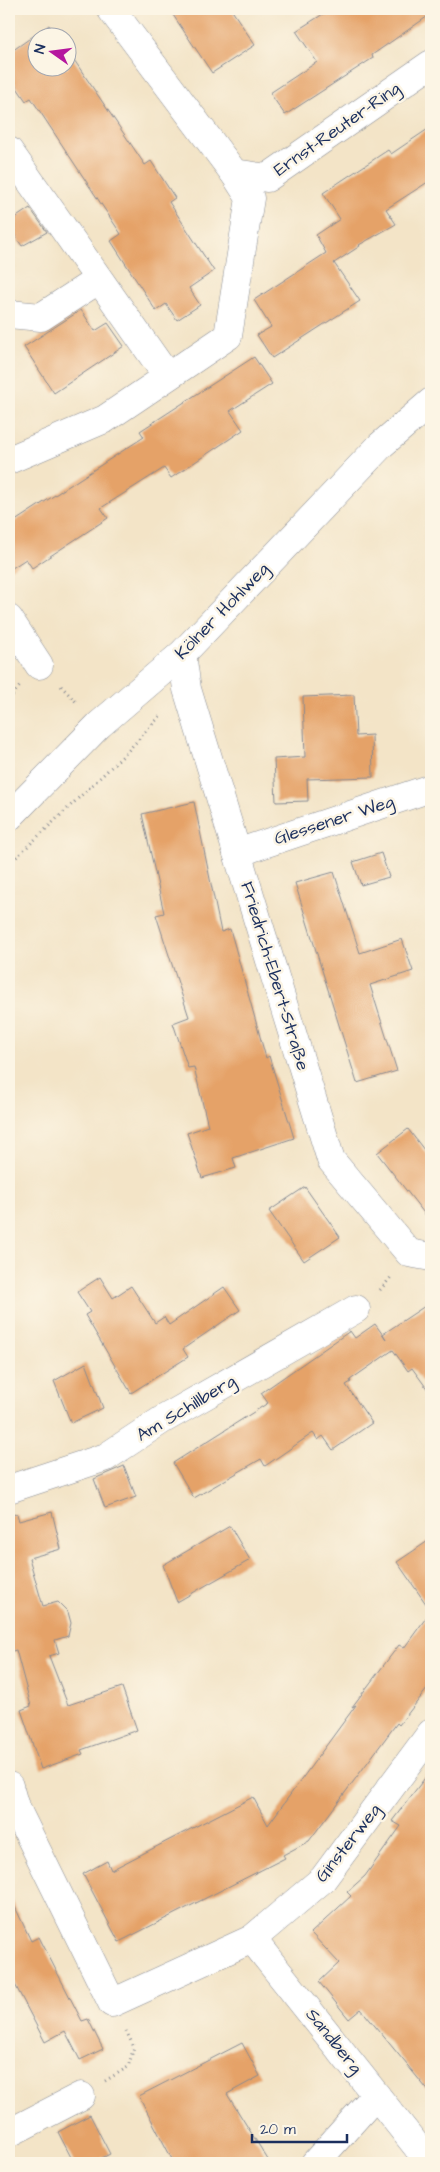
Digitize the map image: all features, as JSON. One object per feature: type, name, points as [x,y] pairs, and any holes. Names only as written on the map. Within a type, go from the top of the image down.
[{"type":"street","points":[[9,460],[105,418],[228,336],[250,198],[234,173],[111,9]]},
{"type":"street","name":"Ernst-Reuter-Ring","points":[[234,173],[267,178],[431,64]]},
{"type":"street","points":[[11,158],[167,376]]},
{"type":"street","points":[[9,314],[41,317],[98,280]]},
{"type":"street","name":"Kölner Hohlweg","points":[[9,817],[99,725],[182,654],[381,445],[431,402]]},
{"type":"street","points":[[9,619],[39,665]]},
{"type":"street","name":"Friedrich-Ebert-Straße","points":[[182,654],[187,689],[331,1160],[420,1255]]},
{"type":"street","name":"Glessener Weg","points":[[237,852],[431,788]]},
{"type":"street","name":"Am Schillberg","points":[[9,1489],[106,1458],[162,1420],[356,1309]]},
{"type":"street","name":"Ginsterweg","points":[[112,2003],[241,1944],[324,1879],[431,1733]]},
{"type":"street","points":[[9,1786],[14,1804],[112,2003]]},
{"type":"street","name":"Sandberg","points":[[241,1944],[376,2095],[430,2163]]},
{"type":"street","points":[[315,2163],[376,2095]]},
{"type":"street","points":[[9,2133],[80,2096]]},
{"type":"path","points":[[39,665],[99,725]]},
{"type":"path","points":[[9,864],[125,754],[187,689]]},
{"type":"path","points":[[356,1309],[420,1255]]},
{"type":"path","points":[[80,2096],[128,2067],[134,2047],[112,2003]]},
{"type":"building","points":[[169,9],[231,9],[255,45],[212,73]]},
{"type":"building","points":[[331,9],[431,9],[431,14],[372,55],[373,58],[285,115],[270,93],[317,62],[296,31]]},
{"type":"building","points":[[28,40],[28,78],[78,78],[78,66],[145,165],[151,161],[175,198],[169,202],[214,271],[189,288],[200,305],[177,320],[166,304],[156,311],[111,241],[121,234],[31,98],[26,101],[9,76],[9,53]]},
{"type":"building","points":[[431,127],[431,180],[386,209],[396,224],[359,245],[334,263],[360,301],[272,358],[257,335],[271,327],[254,300],[326,253],[316,235],[340,219],[323,193],[388,150],[391,154]]},
{"type":"building","points":[[30,208],[47,232],[22,246],[9,227],[9,222]]},
{"type":"building","points":[[81,310],[95,331],[108,323],[124,346],[54,393],[24,347]]},
{"type":"building","points":[[254,357],[272,384],[230,411],[243,430],[171,478],[164,468],[101,508],[108,518],[32,568],[26,559],[9,570],[9,525],[144,437],[140,431]]},
{"type":"building","points":[[354,695],[356,736],[372,735],[373,777],[307,779],[308,801],[276,802],[274,759],[305,757],[303,697]]},
{"type":"building","points":[[194,802],[221,932],[230,929],[266,1058],[269,1056],[294,1138],[233,1158],[236,1168],[202,1178],[187,1133],[208,1126],[194,1067],[188,1068],[173,1023],[189,1017],[156,915],[164,913],[142,814]]},
{"type":"building","points":[[381,853],[389,877],[361,885],[353,862]]},
{"type":"building","points":[[334,872],[360,953],[402,939],[413,971],[370,985],[397,1071],[357,1083],[295,883]]},
{"type":"building","points":[[408,1129],[431,1159],[431,1222],[377,1153]]},
{"type":"building","points":[[305,1187],[340,1237],[304,1261],[269,1211]]},
{"type":"building","points":[[100,1277],[113,1298],[131,1286],[155,1323],[164,1317],[169,1325],[224,1287],[240,1310],[183,1349],[188,1357],[131,1393],[85,1315],[90,1312],[77,1292]]},
{"type":"building","points":[[431,1302],[431,1394],[412,1368],[408,1371],[393,1350],[350,1380],[351,1382],[346,1385],[372,1423],[333,1450],[323,1436],[318,1440],[313,1433],[265,1466],[261,1459],[194,1498],[173,1463],[268,1403],[261,1393],[350,1331],[355,1338],[375,1324],[386,1339],[383,1334]]},
{"type":"building","points":[[86,1363],[103,1408],[71,1423],[54,1381]]},
{"type":"building","points":[[124,1466],[136,1497],[105,1508],[94,1479]]},
{"type":"building","points":[[52,1512],[61,1549],[29,1558],[43,1606],[58,1602],[68,1612],[71,1623],[68,1636],[55,1640],[59,1653],[49,1656],[68,1705],[122,1687],[137,1730],[81,1750],[83,1754],[41,1769],[21,1710],[31,1706],[16,1650],[9,1652],[9,1515],[17,1514],[19,1521]]},
{"type":"building","points":[[230,1526],[250,1560],[177,1602],[163,1565]]},
{"type":"building","points":[[431,1539],[431,1611],[397,1562]]},
{"type":"building","points":[[431,1611],[431,1684],[399,1725],[397,1723],[309,1841],[283,1855],[285,1858],[119,1942],[83,1874],[107,1861],[111,1870],[253,1797],[268,1825],[356,1705],[352,1707],[399,1645],[404,1648]]},
{"type":"building","points":[[431,1770],[431,2094],[361,2009],[349,2019],[319,1982],[339,1963],[311,1933],[351,1896],[347,1892],[365,1876],[401,1826],[392,1821]]},
{"type":"building","points":[[9,1894],[31,1941],[39,1937],[82,2021],[88,2019],[103,2049],[80,2060],[65,2031],[45,2042],[9,1973]]},
{"type":"building","points":[[242,2043],[260,2076],[227,2094],[270,2163],[174,2163],[139,2096]]},
{"type":"building","points":[[90,2115],[110,2154],[92,2163],[74,2163],[58,2132]]}]
